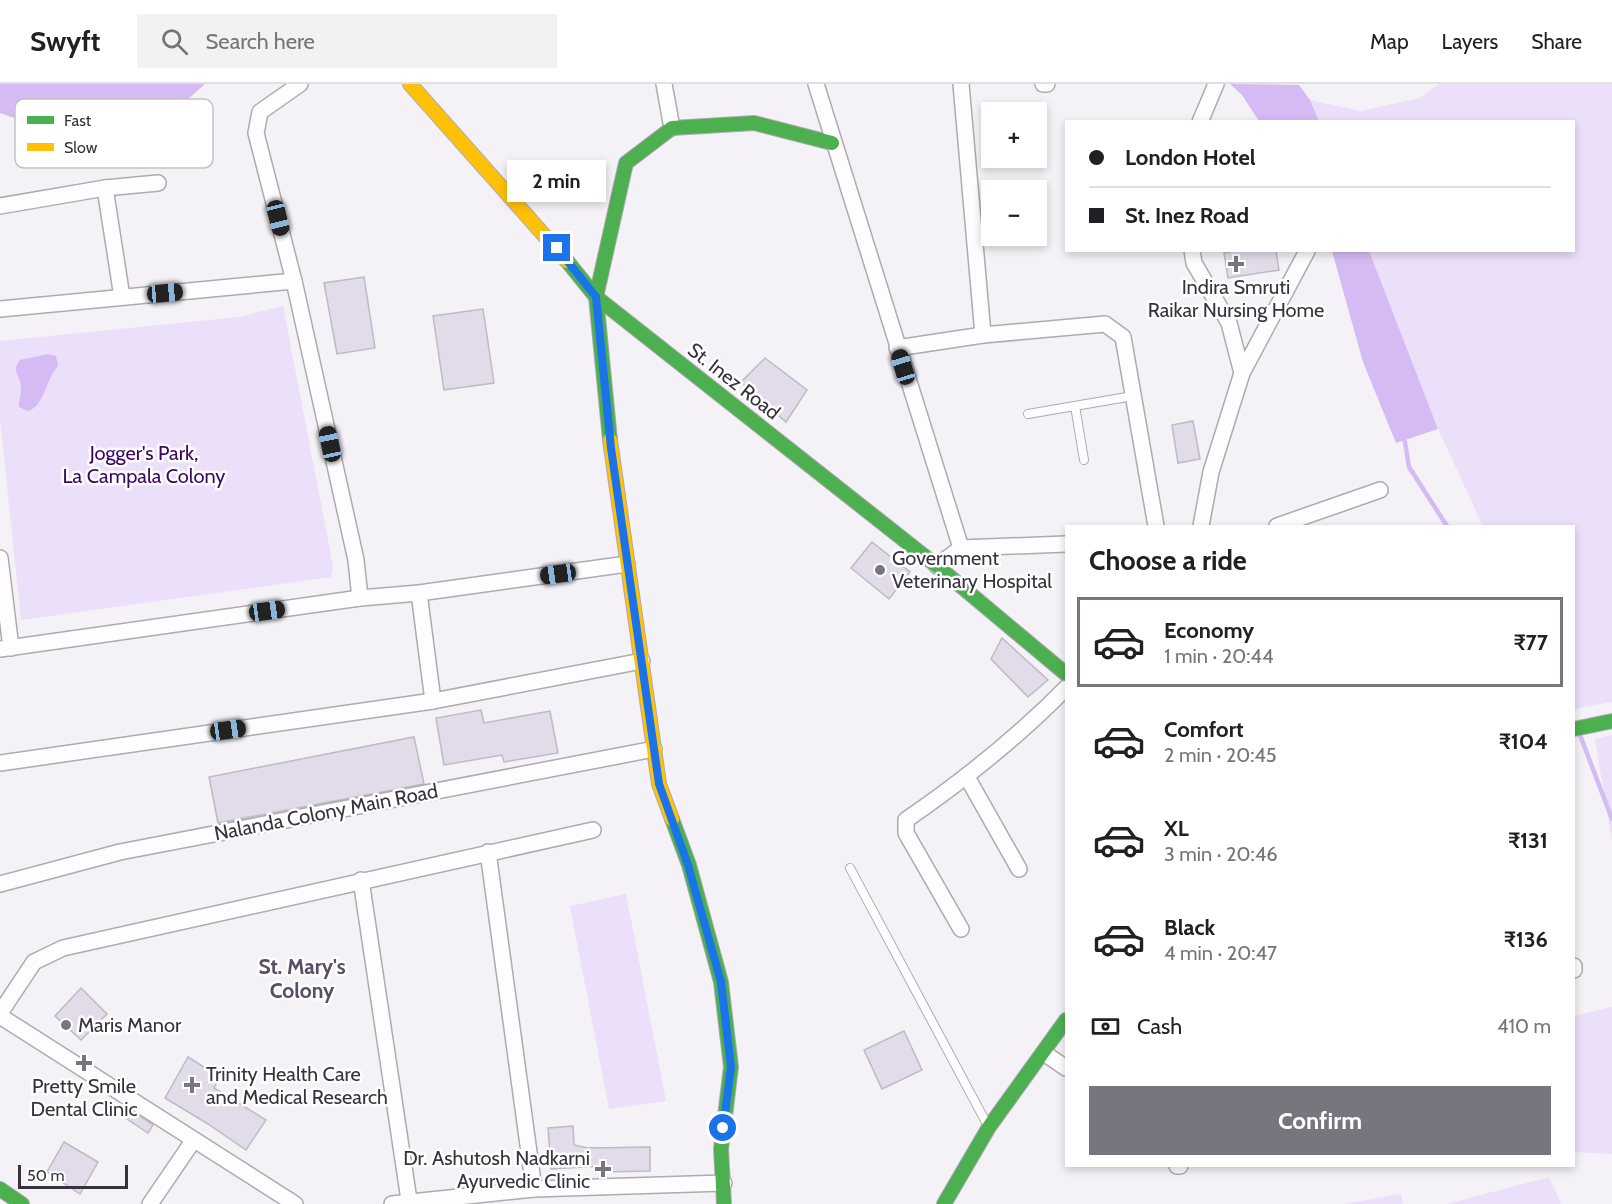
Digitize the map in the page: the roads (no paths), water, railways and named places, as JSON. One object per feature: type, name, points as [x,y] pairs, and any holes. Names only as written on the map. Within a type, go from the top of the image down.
[{"type":"street","points":[[300,84],[260,112],[256,133],[294,281],[356,560],[360,598]]},
{"type":"street","name":"St. Inez Road","points":[[410,84],[571,265],[596,297],[937,566],[1065,673]]},
{"type":"street","points":[[664,84],[672,128]]},
{"type":"street","points":[[816,84],[832,142],[960,548]]},
{"type":"street","points":[[961,84],[983,335]]},
{"type":"street","points":[[1201,120],[1212,84]]},
{"type":"street","points":[[724,1204],[721,1149],[731,1067],[721,982],[688,865],[659,784],[611,448],[596,297],[626,163],[672,128],[754,123],[832,142]]},
{"type":"street","points":[[0,206],[105,188],[158,183]]},
{"type":"street","points":[[105,188],[122,297]]},
{"type":"street","points":[[1192,252],[1194,263],[1229,323],[1242,373]]},
{"type":"street","points":[[1201,525],[1211,472],[1242,373],[1305,252]]},
{"type":"street","points":[[0,309],[294,281]]},
{"type":"street","points":[[897,348],[983,335],[1106,324],[1123,337],[1156,525]]},
{"type":"street","points":[[1280,525],[1380,490]]},
{"type":"street","points":[[937,566],[960,548],[1065,544]]},
{"type":"street","points":[[0,558],[6,648],[360,598],[419,593],[627,564]]},
{"type":"street","points":[[419,593],[433,701]]},
{"type":"street","points":[[0,763],[433,701],[642,661]]},
{"type":"street","points":[[961,929],[906,832],[906,820],[967,777],[1027,727],[1065,689]]},
{"type":"street","points":[[1575,729],[1612,721]]},
{"type":"street","name":"Nalanda Colony Main Road","points":[[0,884],[120,852],[654,749]]},
{"type":"street","points":[[967,777],[1019,869]]},
{"type":"street","points":[[295,1204],[193,1141],[0,1014],[34,962],[63,948],[593,830]]},
{"type":"street","points":[[488,852],[534,1189]]},
{"type":"street","points":[[361,880],[409,1200]]},
{"type":"street","points":[[945,1204],[988,1127],[1065,1022]]},
{"type":"street","points":[[1044,1053],[1065,1067]]},
{"type":"street","points":[[150,1204],[193,1141]]},
{"type":"street","points":[[392,1204],[409,1200],[534,1189],[724,1184]]},
{"type":"street","points":[[0,1189],[22,1204]]},
{"type":"lane","points":[[1028,414],[1133,396]]},
{"type":"lane","points":[[1076,406],[1084,460]]},
{"type":"lane","points":[[850,868],[988,1127]]},
{"type":"waterway","points":[[1404,436],[1409,467],[1446,525]]},
{"type":"waterway","points":[[1580,735],[1612,819]]},
{"type":"place","name":"Indira Smruti Raikar Nursing Home","points":[[1236,264]]},
{"type":"place","name":"Government Veterinary Hospital","points":[[880,570]]},
{"type":"place","name":"Maris Manor","points":[[66,1025]]},
{"type":"place","name":"Pretty Smile Dental Clinic","points":[[84,1063]]},
{"type":"place","name":"Trinity Health Care and Medical Research","points":[[192,1085]]},
{"type":"place","name":"Dr. Ashutosh Nadkarni Ayurvedic Clinic","points":[[603,1169]]},
{"type":"district","name":"St. Mary's Colony","points":[[302,978]]},
{"type":"park label","name":"Jogger's Park, La Campala Colony","points":[[144,464]]}]
